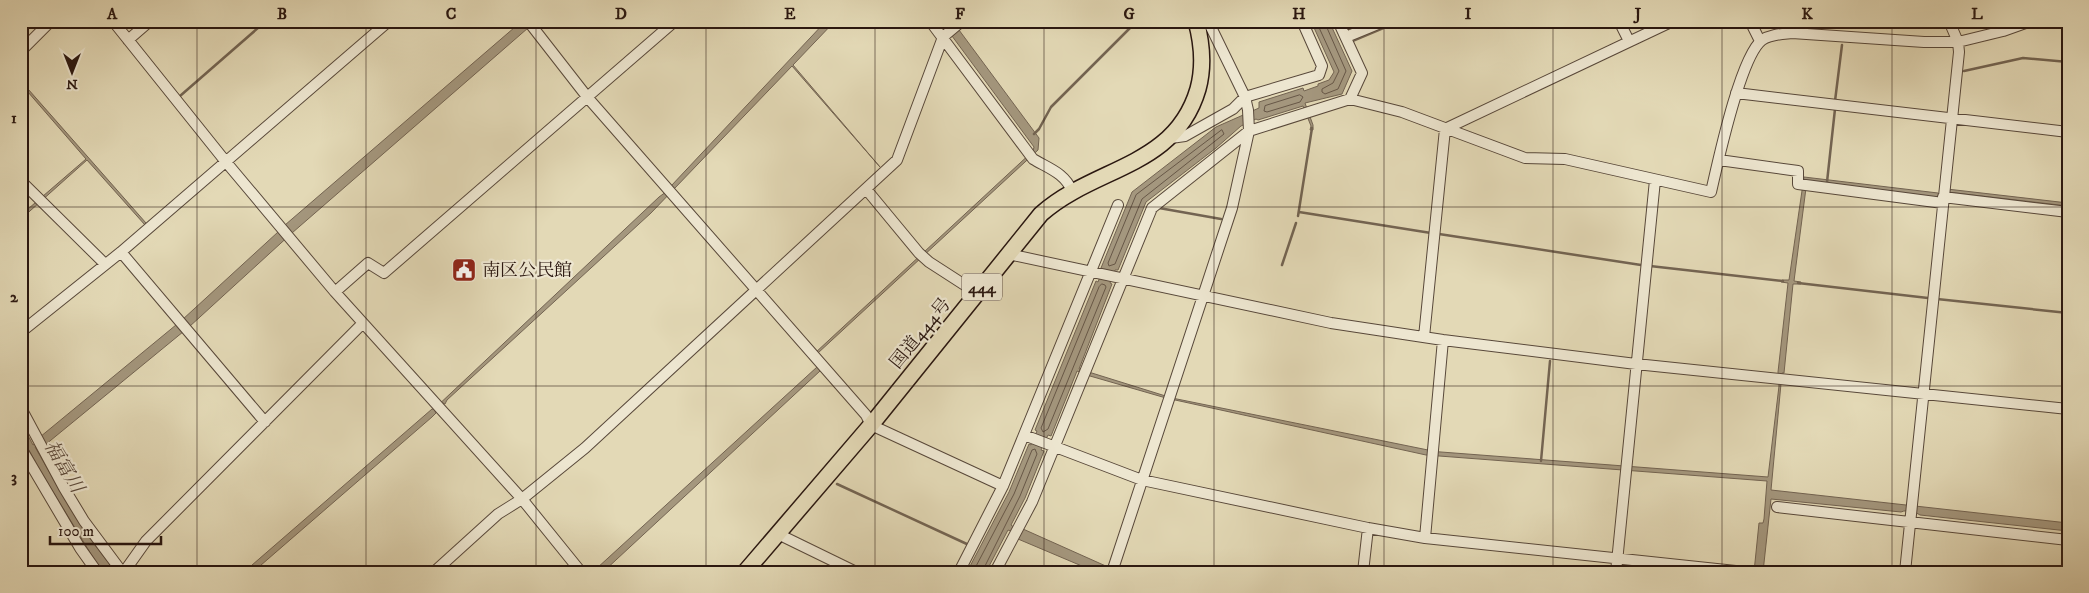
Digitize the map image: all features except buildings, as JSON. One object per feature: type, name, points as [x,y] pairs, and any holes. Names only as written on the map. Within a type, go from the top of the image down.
[{"type":"highway","name":"国道444号","points":[[745,572],[871,425],[1041,214],[1054,202],[1072,191],[1140,159],[1171,138],[1194,102],[1200,80],[1202,56],[1200,34],[1196,21]]},
{"type":"street","points":[[21,51],[51,21]]},
{"type":"street","points":[[113,21],[226,162],[335,292],[522,499],[581,572]]},
{"type":"street","points":[[128,40],[150,21]]},
{"type":"street","points":[[21,332],[121,252],[388,21]]},
{"type":"street","points":[[335,292],[368,263],[384,273],[676,21]]},
{"type":"street","points":[[930,21],[952,29],[1030,156],[1054,169],[1069,184],[1072,191]]},
{"type":"street","points":[[1113,569],[1232,208],[1249,131],[1246,101],[1208,21]]},
{"type":"street","points":[[1171,138],[1184,136],[1246,101],[1310,82],[1319,75],[1322,66],[1302,21]]},
{"type":"street","points":[[1338,21],[1362,73],[1350,99]]},
{"type":"street","points":[[1348,41],[1385,21]]},
{"type":"street","points":[[1619,21],[1629,41]]},
{"type":"street","points":[[1445,129],[1673,21]]},
{"type":"street","points":[[1750,21],[1760,41]]},
{"type":"street","points":[[1905,572],[1952,119],[1958,42],[1949,21]]},
{"type":"street","points":[[995,572],[1032,502],[1051,445],[1120,278],[1152,208],[1249,131],[1313,109],[1350,99],[1402,112],[1525,158],[1565,160],[1711,192],[1736,93],[1749,59],[1760,41],[1776,34],[1792,33],[1924,42],[1958,42],[2004,31],[2030,21]]},
{"type":"street","points":[[529,22],[588,98],[668,192],[866,415],[871,425],[1003,486]]},
{"type":"street","points":[[434,572],[498,514],[522,499],[585,448],[897,160],[952,29]]},
{"type":"street","points":[[1736,93],[2068,132]]},
{"type":"street","points":[[1424,337],[1445,129]]},
{"type":"street","points":[[1719,160],[1798,171],[1798,184],[1804,185],[2068,212]]},
{"type":"street","points":[[1616,572],[1655,180]]},
{"type":"street","points":[[21,181],[105,264]]},
{"type":"street","points":[[866,189],[922,256],[977,292]]},
{"type":"street","points":[[959,572],[1028,437],[1094,272],[1118,205]]},
{"type":"street","points":[[121,252],[265,422]]},
{"type":"street","points":[[1008,254],[1331,323],[1443,340],[1636,364],[2068,410]]},
{"type":"street","points":[[21,408],[84,521],[123,572],[146,541],[363,323]]},
{"type":"street","points":[[1425,538],[1443,340]]},
{"type":"street","points":[[1028,437],[1142,480],[1368,528],[1425,538],[1745,572]]},
{"type":"street","points":[[21,448],[80,548],[97,572]]},
{"type":"street","points":[[1777,507],[1911,513],[2068,540]]},
{"type":"street","points":[[1363,572],[1368,528]]},
{"type":"street","points":[[778,534],[856,572]]},
{"type":"water","points":[[522,21],[528,28],[292,233],[189,327],[45,445],[43,443],[35,447],[83,528],[117,572],[102,572],[36,464],[21,475],[21,467],[25,464],[27,467],[35,461],[21,436],[21,422],[33,445],[41,440],[40,437],[182,320],[278,232],[281,235],[285,225]]},
{"type":"water","points":[[826,21],[835,21],[793,65],[880,167],[792,66],[651,213],[447,400],[445,404],[443,403],[432,417],[253,572],[244,572],[434,409],[659,197],[670,189]]},
{"type":"water","points":[[940,21],[952,21],[950,24],[957,32],[959,30],[1039,138],[1038,150],[818,353],[820,371],[603,572],[596,572],[596,569],[817,367],[815,353],[1033,151],[1034,147],[952,36],[954,35]]},
{"type":"water","points":[[1311,21],[1329,21],[1352,71],[1342,94],[1305,103],[1313,130],[1310,130],[1311,126],[1303,106],[1256,119],[1241,126],[1216,148],[1146,202],[1118,270],[1115,270],[1110,283],[1112,284],[1079,369],[1172,398],[1428,451],[1768,477],[1779,386],[1778,372],[1788,283],[1781,282],[1782,280],[1789,280],[1804,177],[1938,193],[1940,196],[1937,198],[1806,188],[1794,281],[1801,282],[1801,284],[1793,284],[1771,490],[2068,523],[2068,531],[1920,515],[1909,511],[1901,512],[1771,499],[1763,572],[1754,572],[1759,523],[1763,523],[1764,519],[1767,481],[1426,455],[1166,398],[1077,371],[1051,436],[1048,435],[1041,450],[1044,451],[1025,498],[1011,525],[1015,528],[1013,532],[1008,530],[986,572],[967,572],[1009,492],[1029,444],[1031,445],[1037,431],[1035,430],[1096,281],[1098,282],[1103,269],[1101,268],[1132,192],[1216,127],[1259,108],[1259,102],[1303,88],[1304,91],[1329,80],[1334,72]]},
{"type":"water","points":[[21,81],[146,223],[145,225],[87,160],[21,219],[21,215],[86,159],[21,84]]},
{"type":"water","points":[[1947,189],[2068,203],[2068,206],[1947,192]]},
{"type":"water","points":[[1023,529],[1108,567],[1124,572],[1096,572],[1018,539]]},
{"type":"waterway","points":[[180,96],[266,21]]},
{"type":"waterway","points":[[1034,134],[1039,129],[1051,107],[1137,21]]},
{"type":"waterway","points":[[1350,42],[1400,21]]},
{"type":"waterway","points":[[1674,26],[1684,21]]},
{"type":"waterway","points":[[1835,101],[1842,45]]},
{"type":"waterway","points":[[1964,71],[2023,58],[2068,62]]},
{"type":"waterway","points":[[1827,182],[1835,109]]},
{"type":"waterway","points":[[1298,216],[1312,128]]},
{"type":"waterway","points":[[1159,208],[1221,219]]},
{"type":"waterway","points":[[1299,212],[1431,233]]},
{"type":"waterway","points":[[1282,265],[1296,223]]},
{"type":"waterway","points":[[1439,234],[1641,265]]},
{"type":"waterway","points":[[1650,266],[1783,281]]},
{"type":"waterway","points":[[1798,283],[1928,298]]},
{"type":"waterway","points":[[1937,299],[2068,313]]},
{"type":"waterway","points":[[1541,461],[1550,361]]},
{"type":"waterway","points":[[837,484],[969,545]]},
{"type":"place","name":"南区公民館","points":[[464,270]]},
{"type":"water label","name":"福富川","points":[[65,466]]}]
